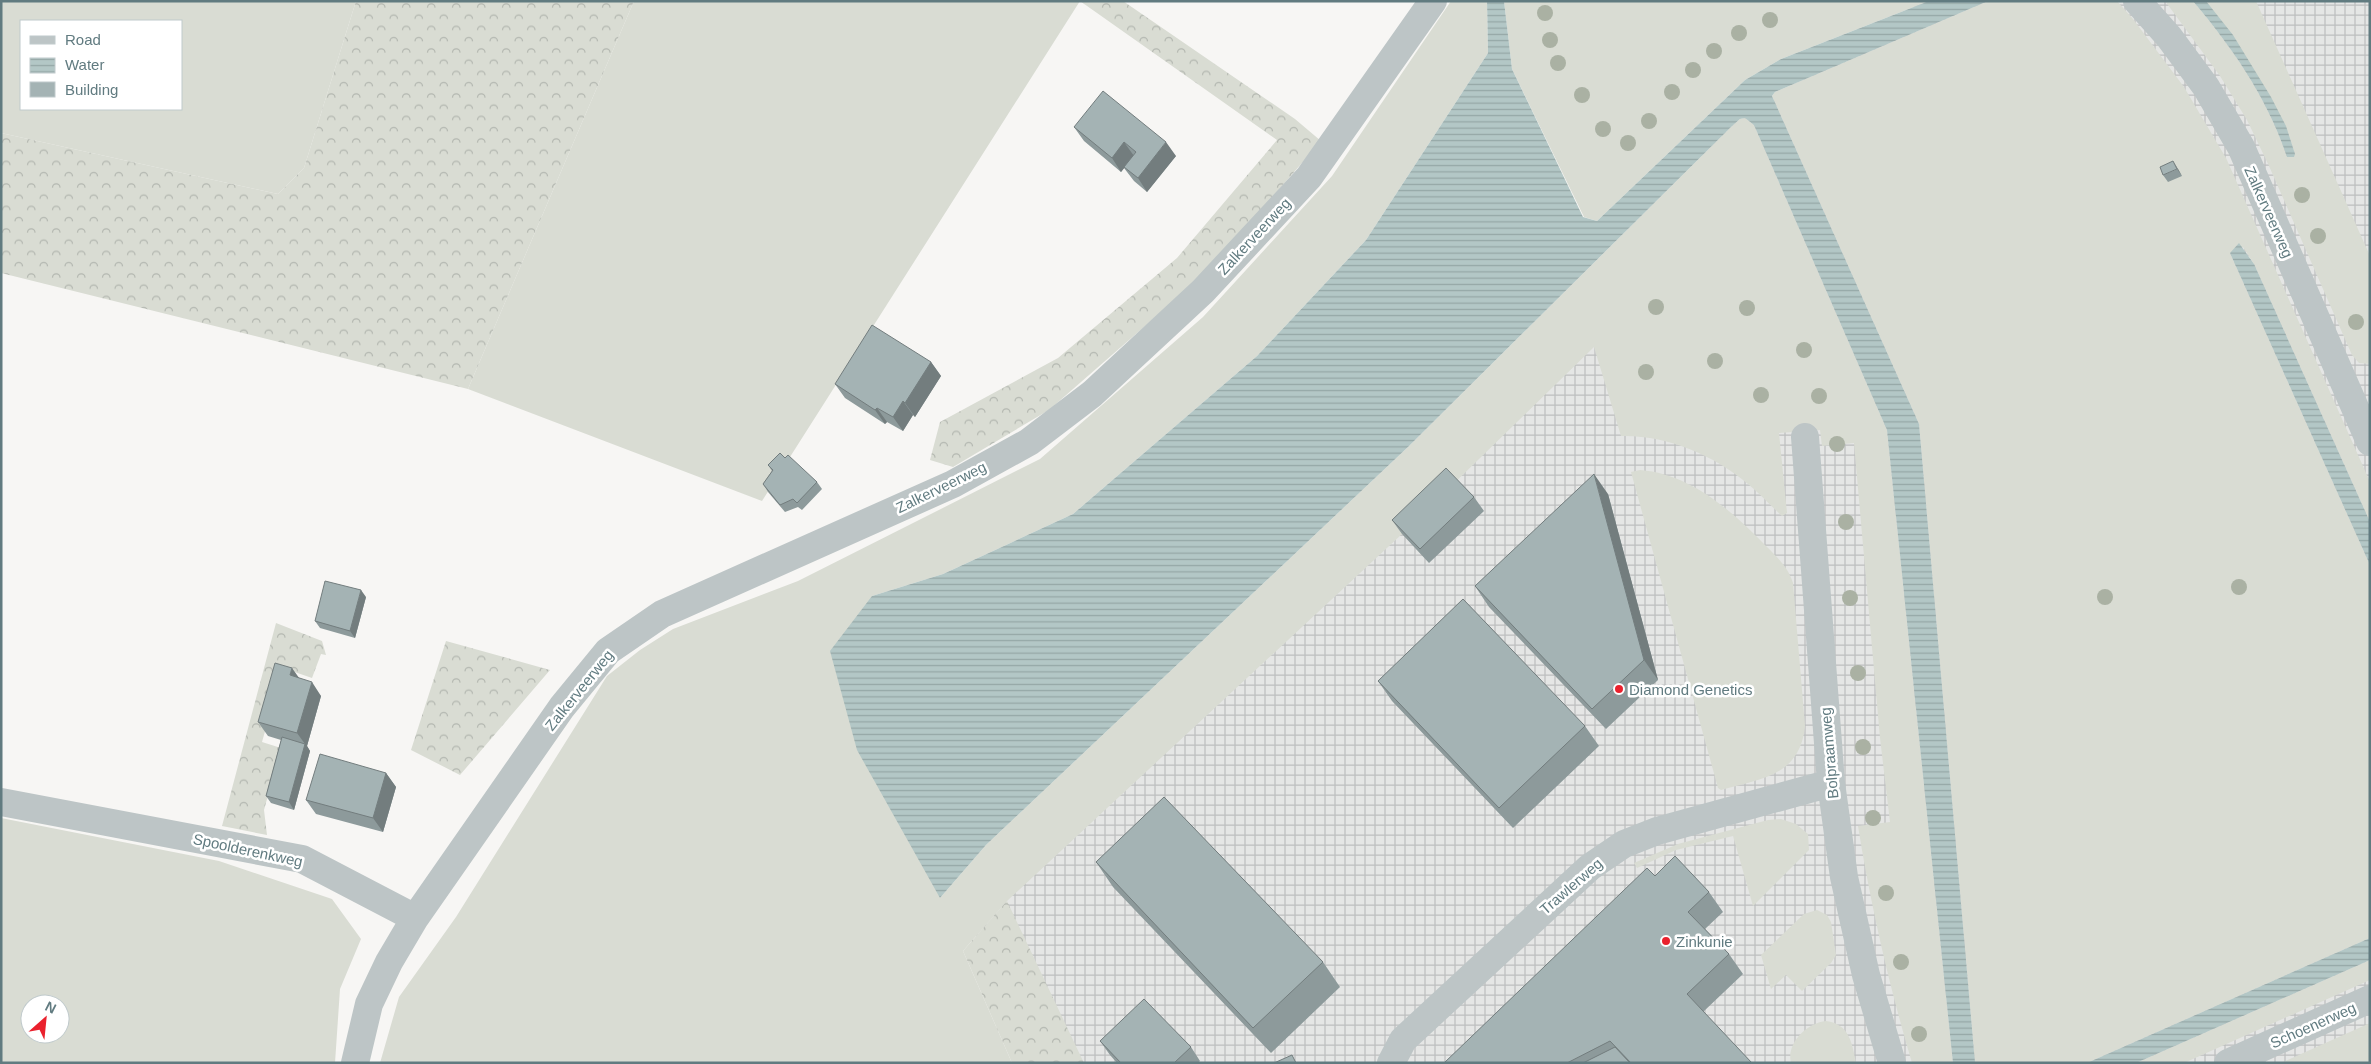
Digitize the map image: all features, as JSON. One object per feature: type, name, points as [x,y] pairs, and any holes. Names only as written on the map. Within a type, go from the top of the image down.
[{"type":"street","name":"Zalkerveerweg","points":[[415,918],[562,707],[608,651],[662,614],[952,484],[1029,442],[1092,394],[1203,291],[1309,177],[1433,1]]},
{"type":"street","name":"Zalkerveerweg","points":[[2137,1],[2169,37],[2206,87],[2241,147],[2370,442]]},
{"type":"street","name":"Bolpraamweg","points":[[1805,437],[1831,783],[1844,877],[1866,975],[1892,1063]]},
{"type":"street","name":"Trawlerweg","points":[[1391,1063],[1403,1040],[1590,867],[1624,844],[1726,811],[1831,783]]},
{"type":"street","name":"Spoolderenkweg","points":[[1,802],[302,858],[415,918]]},
{"type":"street","points":[[355,1063],[369,1004],[389,962],[415,918]]},
{"type":"street","name":"Schoenerweg","points":[[2228,1063],[2370,999]]},
{"type":"shaded area","points":[[1921,1],[2370,1],[2370,1063],[1035,1063],[969,920],[1730,127]]},
{"type":"green space","points":[[1,1],[356,1],[304,168],[278,194],[1,133]]},
{"type":"green space","points":[[356,1],[634,1],[468,389],[1,273],[1,133],[278,194],[304,168]]},
{"type":"green space","points":[[634,1],[1080,1],[762,501],[468,389]]},
{"type":"green space","points":[[1080,1],[1123,1],[1295,119],[1321,141],[1208,271],[1049,410],[953,467],[930,460],[940,422],[1058,358],[1177,258],[1277,140]]},
{"type":"green space","points":[[1451,1],[1487,1],[1488,53],[1366,240],[1257,356],[1073,514],[943,574],[872,596],[940,898],[986,845],[1408,447],[1731,127],[1740,119],[1745,118],[1754,125],[1887,430],[1953,1063],[1912,1063],[1881,946],[1858,826],[1890,822],[1880,738],[1854,443],[1822,446],[1820,430],[1779,433],[1787,513],[1782,516],[1748,484],[1705,456],[1673,443],[1656,439],[1621,436],[1594,347],[1402,534],[1007,901],[963,951],[1012,1063],[380,1063],[399,997],[456,917],[607,676],[640,650],[673,629],[798,581],[1040,459],[1203,317],[1332,176]]},
{"type":"green space","points":[[1504,1],[1929,1],[1781,59],[1745,80],[1597,221],[1584,217],[1512,69]]},
{"type":"green space","points":[[1988,1],[2117,1],[2133,19],[2184,87],[2226,158],[2370,482],[2370,522],[2254,264],[2243,247],[2230,253],[2370,565],[2370,938],[2087,1063],[1975,1063],[1919,424],[1772,96],[1775,92]]},
{"type":"green space","points":[[2165,1],[2193,1],[2248,75],[2270,115],[2287,157],[2295,154],[2268,93],[2206,1],[2256,1],[2370,256],[2370,364],[2359,363],[2352,355],[2247,120],[2220,76]]},
{"type":"green space","points":[[1640,470],[1659,473],[1676,479],[1709,496],[1753,533],[1782,563],[1791,577],[1805,726],[1802,743],[1795,756],[1776,773],[1721,790],[1718,788],[1631,472]]},
{"type":"green space","points":[[276,623],[322,641],[326,655],[321,654],[312,678],[283,668],[262,742],[281,748],[264,810],[267,835],[222,826]]},
{"type":"green space","points":[[446,641],[550,670],[460,775],[411,750]]},
{"type":"green space","points":[[1,818],[219,861],[332,899],[361,939],[340,989],[335,1063],[1,1063]]},
{"type":"green space","points":[[1781,819],[1796,824],[1808,834],[1809,850],[1753,906],[1733,836],[1676,850],[1637,868],[1634,863],[1678,844],[1768,820]]},
{"type":"green space","points":[[1007,901],[1084,1063],[1012,1063],[963,951]]},
{"type":"green space","points":[[1817,910],[1827,915],[1831,922],[1836,955],[1831,963],[1802,991],[1786,975],[1771,989],[1761,955],[1804,914]]},
{"type":"green space","points":[[2370,960],[2370,980],[2184,1063],[2136,1063]]},
{"type":"green space","points":[[1826,1021],[1834,1023],[1845,1030],[1851,1041],[1856,1063],[1791,1063],[1792,1048],[1800,1035],[1812,1026]]},
{"type":"green space","points":[[2370,1023],[2370,1063],[2281,1063]]},
{"type":"water","points":[[1487,1],[1504,1],[1512,69],[1583,217],[1597,221],[1745,80],[1781,59],[1929,1],[1988,1],[1775,92],[1772,96],[1919,424],[1975,1063],[1953,1063],[1887,430],[1754,125],[1745,118],[1740,119],[1731,127],[1408,447],[986,845],[940,898],[857,750],[830,651],[872,596],[943,574],[1073,514],[1257,356],[1366,240],[1488,53]]},
{"type":"water","points":[[2193,1],[2206,1],[2233,35],[2271,97],[2286,126],[2295,154],[2294,157],[2287,157],[2270,115],[2248,75]]},
{"type":"water","points":[[2239,243],[2254,264],[2370,522],[2370,565],[2230,253]]},
{"type":"water","points":[[2370,938],[2370,960],[2136,1063],[2087,1063]]},
{"type":"building","points":[[1103,91],[1166,142],[1138,178],[1124,167],[1136,152],[1124,142],[1112,158],[1074,127]]},
{"type":"building","points":[[2173,161],[2177,169],[2163,175],[2160,167]]},
{"type":"building","points":[[872,325],[931,362],[905,403],[903,401],[893,417],[877,408],[875,410],[835,384]]},
{"type":"building","points":[[780,453],[785,458],[788,455],[817,482],[797,503],[793,499],[780,505],[763,484],[773,470],[768,465]]},
{"type":"building","points":[[1446,468],[1474,497],[1420,549],[1392,520]]},
{"type":"building","points":[[1594,474],[1644,660],[1592,709],[1475,586]]},
{"type":"building","points":[[325,581],[361,590],[350,631],[315,621]]},
{"type":"building","points":[[1463,599],[1585,726],[1499,808],[1378,681]]},
{"type":"building","points":[[275,663],[292,668],[290,675],[312,682],[297,733],[258,722]]},
{"type":"building","points":[[282,737],[305,744],[289,802],[266,796]]},
{"type":"building","points":[[320,754],[386,773],[373,818],[306,800]]},
{"type":"building","points":[[1164,797],[1323,962],[1253,1028],[1096,862]]},
{"type":"building","points":[[1675,856],[1709,892],[1688,912],[1729,954],[1687,994],[1752,1063],[1631,1063],[1610,1041],[1567,1063],[1444,1063],[1647,868],[1655,876]]},
{"type":"building","points":[[1144,999],[1191,1047],[1174,1063],[1121,1063],[1100,1041]]},
{"type":"building","points":[[1615,1047],[1630,1063],[1583,1063]]},
{"type":"building","points":[[1292,1055],[1296,1063],[1274,1063]]},
{"type":"place","name":"Diamond Genetics","points":[[1619,689]]},
{"type":"place","name":"Zinkunie","points":[[1666,941]]}]
